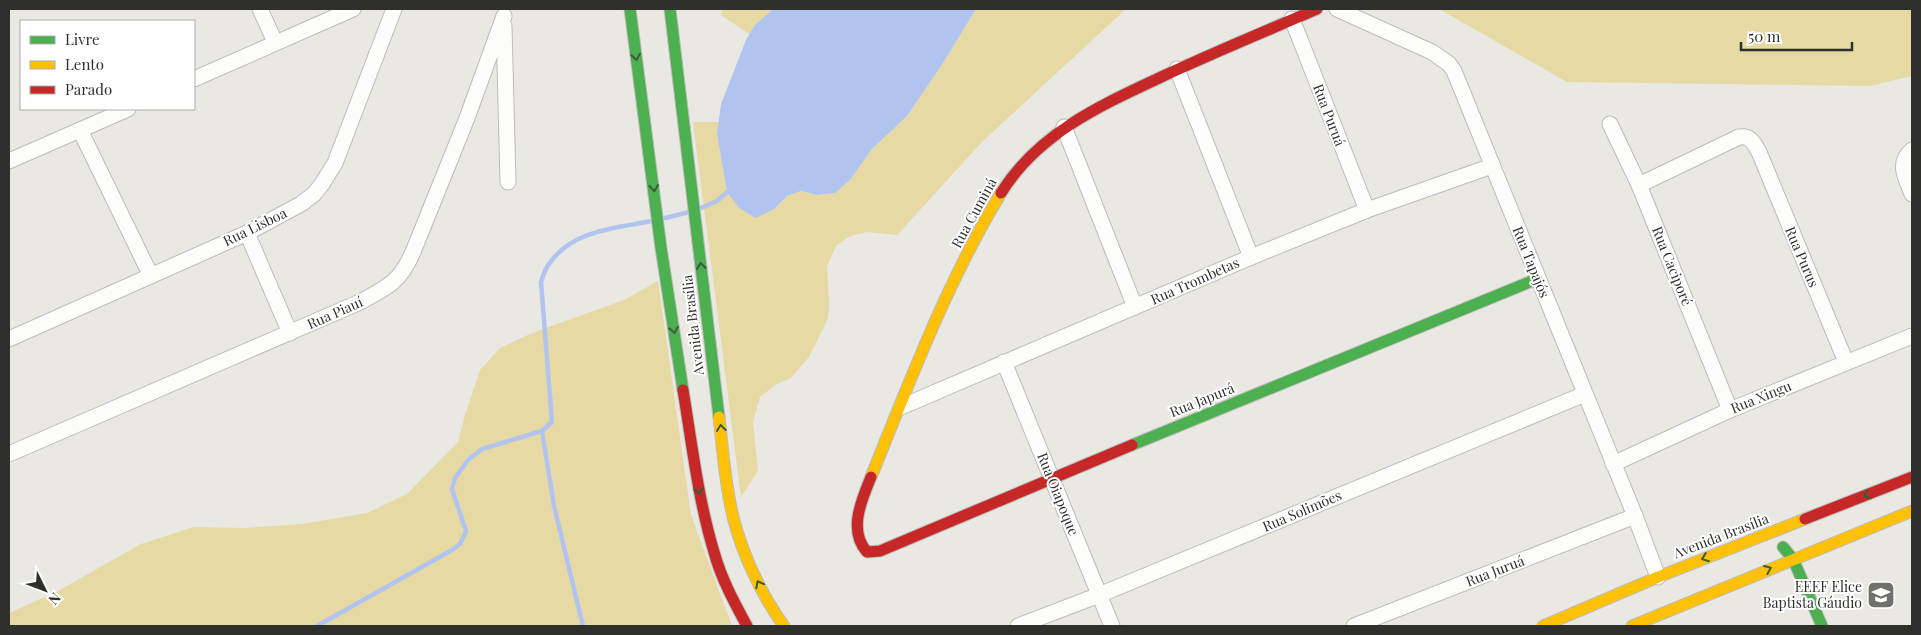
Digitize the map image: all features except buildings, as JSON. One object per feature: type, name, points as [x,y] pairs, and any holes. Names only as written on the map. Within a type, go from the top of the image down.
[{"type":"street","points":[[260,9],[275,42]]},
{"type":"street","points":[[195,79],[353,9]]},
{"type":"street","name":"Rua Lisboa","points":[[9,339],[247,232],[301,204],[322,184],[335,163],[394,9]]},
{"type":"street","name":"Avenida Brasília","points":[[630,9],[661,248],[704,516],[714,553],[724,579],[747,626]]},
{"type":"street","name":"Avenida Brasília","points":[[670,9],[729,498],[736,527],[757,580],[784,626]]},
{"type":"street","points":[[1292,19],[1317,9]]},
{"type":"street","name":"Rua Tapajós","points":[[1337,9],[1432,52],[1449,64],[1458,80],[1658,576]]},
{"type":"street","points":[[503,13],[508,182]]},
{"type":"street","name":"Rua Piauí","points":[[9,454],[290,333],[360,302],[393,284],[400,276],[413,252],[468,118],[503,13]]},
{"type":"street","name":"Rua Cuminá","points":[[880,551],[867,552],[863,549],[858,535],[857,523],[864,495],[928,336],[997,198],[1014,173],[1032,152],[1064,127],[1108,102],[1177,69],[1292,19]]},
{"type":"street","name":"Rua Puruá","points":[[1292,19],[1367,210]]},
{"type":"street","points":[[1177,69],[1251,257]]},
{"type":"street","points":[[9,162],[126,110]]},
{"type":"street","name":"Rua Caciporé","points":[[1610,124],[1639,185],[1730,410]]},
{"type":"street","points":[[1064,127],[1135,307]]},
{"type":"street","points":[[80,130],[151,276]]},
{"type":"street","name":"Rua Purus","points":[[1639,185],[1739,137],[1745,136],[1750,138],[1759,152],[1846,362]]},
{"type":"street","points":[[1912,150],[1904,159],[1902,169],[1912,194]]},
{"type":"street","name":"Rua Trombetas","points":[[900,406],[1251,257],[1367,210],[1492,166]]},
{"type":"street","points":[[247,232],[290,333]]},
{"type":"street","name":"Rua Japurá","points":[[880,551],[1050,478],[1537,279]]},
{"type":"street","name":"Rua Xingu","points":[[1613,464],[1730,410],[1912,336]]},
{"type":"street","name":"Rua Oiapoque","points":[[1004,362],[1112,626]]},
{"type":"street","name":"Rua Solimões","points":[[1018,626],[1100,595],[1586,394]]},
{"type":"street","name":"Avenida Brasília","points":[[1543,626],[1658,576],[1763,537],[1912,477]]},
{"type":"street","points":[[1632,626],[1912,511]]},
{"type":"street","name":"Rua Juruá","points":[[1354,626],[1635,516]]},
{"type":"street","points":[[1763,537],[1782,545],[1793,559],[1822,626]]},
{"type":"street","points":[[1652,593],[1658,576]]},
{"type":"shaded area","points":[[722,9],[773,9],[754,26],[749,34],[721,15]]},
{"type":"shaded area","points":[[976,9],[1126,9],[982,142],[897,235],[867,232],[850,236],[836,246],[827,266],[828,318],[809,357],[791,378],[775,385],[760,397],[753,422],[758,471],[741,497],[693,122],[719,122],[717,134],[727,192],[774,209],[787,196],[801,191],[817,195],[835,193],[850,180],[872,149],[907,116],[943,63]]},
{"type":"shaded area","points":[[1439,9],[1912,9],[1912,76],[1870,86],[1567,82]]},
{"type":"shaded area","points":[[658,281],[691,515],[732,626],[9,626],[9,613],[56,592],[141,544],[194,527],[244,528],[303,524],[367,513],[407,494],[458,442],[480,370],[500,348],[532,333],[624,300]]},
{"type":"water","points":[[773,9],[976,9],[943,63],[907,116],[872,149],[850,180],[835,193],[817,195],[801,191],[787,196],[774,209],[756,218],[739,208],[727,192],[717,134],[721,104],[746,40],[754,26]]},
{"type":"waterway","points":[[701,208],[717,201],[732,188]]},
{"type":"waterway","points":[[665,218],[689,212]]},
{"type":"waterway","points":[[317,626],[460,544],[466,531],[452,489],[455,478],[468,460],[482,449],[542,431],[552,422],[541,282],[548,266],[559,253],[582,237],[596,232],[652,221]]},
{"type":"waterway","points":[[542,431],[554,506],[583,626]]},
{"type":"traffic: fast","points":[[630,9],[661,248],[683,390]]},
{"type":"traffic: fast","points":[[670,9],[719,417]]},
{"type":"traffic: fast","points":[[1132,445],[1537,279]]},
{"type":"traffic: fast","points":[[1783,547],[1793,559],[1822,626]]},
{"type":"traffic: slow","points":[[871,477],[930,332],[964,261],[1001,193]]},
{"type":"traffic: slow","points":[[719,417],[727,487],[737,531],[757,581],[784,626]]},
{"type":"traffic: slow","points":[[1632,626],[1912,511]]},
{"type":"traffic: slow","points":[[1543,626],[1658,577],[1805,519]]},
{"type":"traffic: jam","points":[[1001,193],[1032,155],[1050,139],[1091,112],[1112,100],[1177,70],[1317,9]]},
{"type":"traffic: jam","points":[[683,390],[708,532],[724,581],[747,626]]},
{"type":"traffic: jam","points":[[871,477],[860,506],[857,525],[861,544],[867,552],[880,551],[1132,445]]},
{"type":"traffic: jam","points":[[1805,519],[1912,477]]},
{"type":"place","name":"EEEF Elice Baptista Gáudio","points":[[1881,595]]}]
